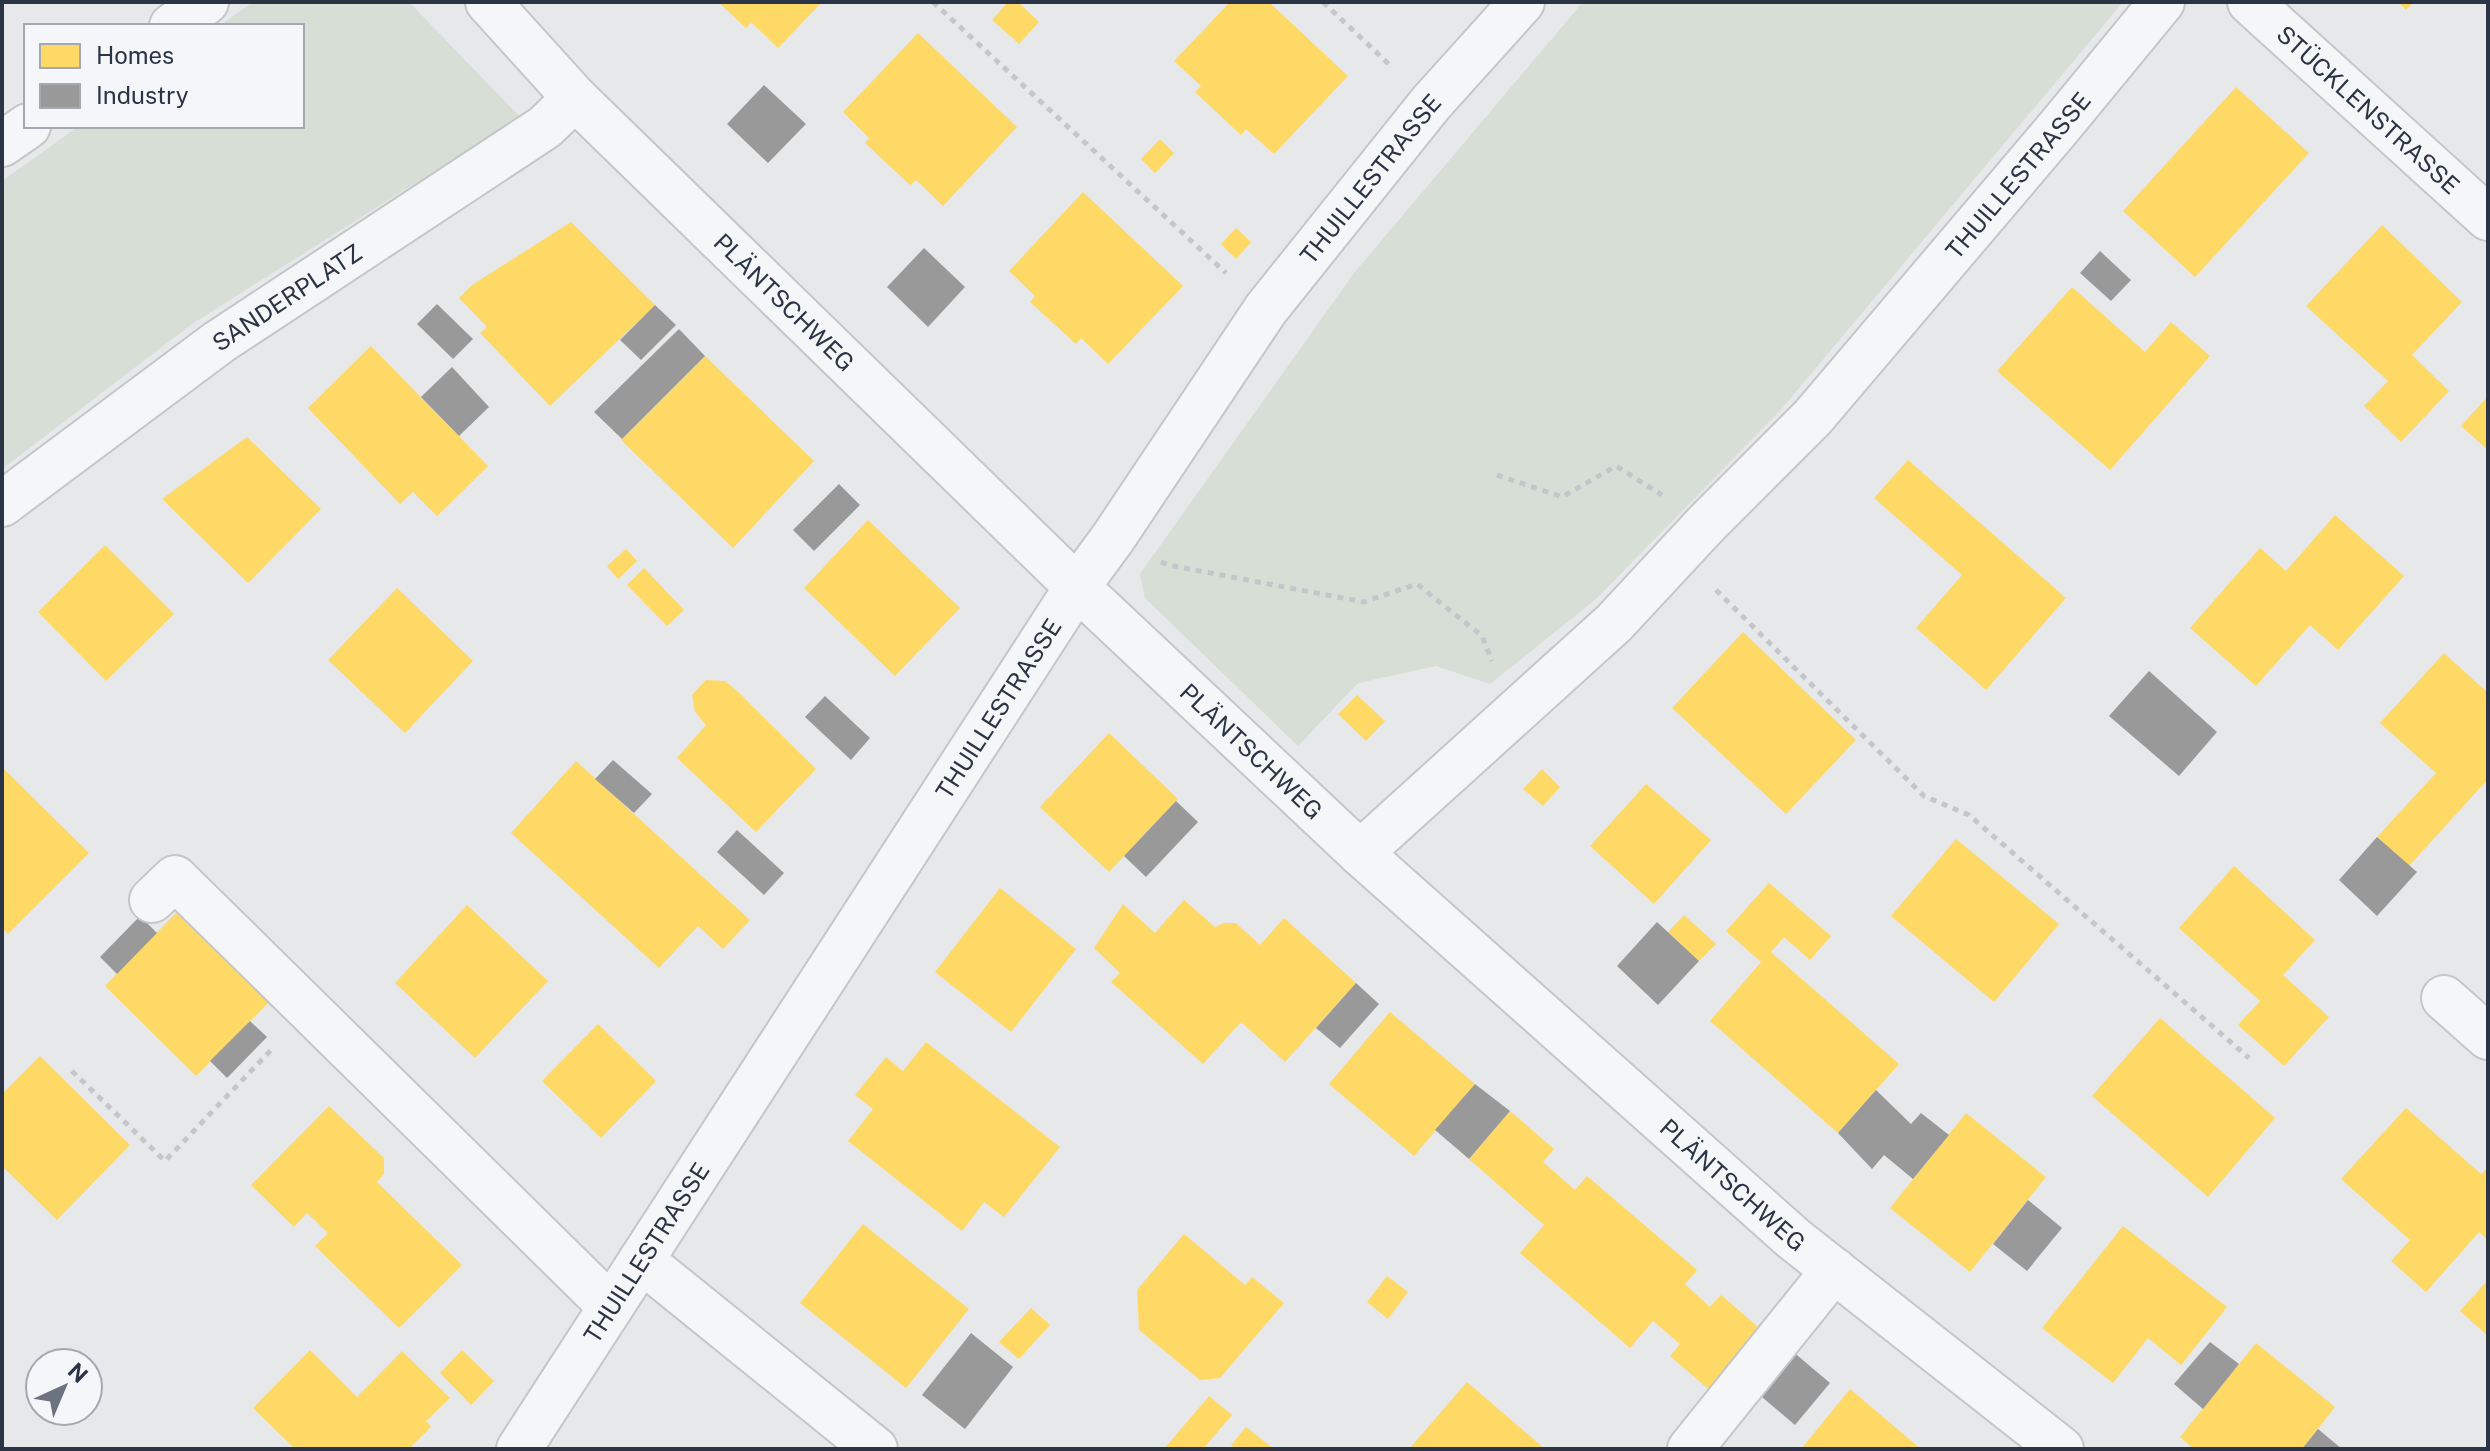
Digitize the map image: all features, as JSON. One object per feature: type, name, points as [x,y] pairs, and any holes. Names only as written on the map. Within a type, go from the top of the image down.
[{"type":"street","points":[[175,24],[206,2]]},
{"type":"street","name":"PLÄNTSCHWEG","points":[[488,2],[575,98],[1077,587],[1360,853],[1794,1239],[2061,1449]]},
{"type":"street","name":"THUILLESTRASSE","points":[[519,1449],[1077,587],[1266,309],[1431,103],[1522,2]]},
{"type":"street","name":"THUILLESTRASSE","points":[[1360,853],[1614,623],[1813,417],[2162,2]]},
{"type":"street","name":"STÜCKLENSTRASSE","points":[[2250,2],[2488,218]]},
{"type":"street","name":"SANDERPLATZ","points":[[2,504],[219,342],[545,127],[575,98]]},
{"type":"street","points":[[2,144],[25,128]]},
{"type":"street","points":[[152,900],[175,878],[611,1307]]},
{"type":"street","points":[[2444,998],[2488,1037]]},
{"type":"street","points":[[641,1260],[875,1449]]},
{"type":"street","points":[[1690,1449],[1834,1270]]},
{"type":"path","points":[[933,2],[1266,309]]},
{"type":"path","points":[[1323,2],[1431,103]]},
{"type":"path","points":[[1497,475],[1562,497],[1616,466],[1693,538],[1924,796],[1969,815],[2249,1058]]},
{"type":"path","points":[[1113,538],[1168,565],[1364,602],[1417,584],[1482,636],[1514,714]]},
{"type":"path","points":[[72,1071],[165,1161],[309,1010]]},
{"type":"shaded area","points":[[253,2],[409,2],[520,117],[192,324],[2,469],[2,181],[76,128],[304,128],[304,24],[222,24]]},
{"type":"shaded area","points":[[1583,2],[2123,2],[1779,412],[1596,599],[1490,684],[1436,666],[1358,683],[1298,746],[1145,598],[1140,574],[1354,273]]},
{"type":"building: Homes","points":[[718,2],[822,2],[778,48],[751,22],[746,28]]},
{"type":"building: Homes","points":[[1008,2],[1018,2],[1039,22],[1019,44],[992,20]]},
{"type":"building: Homes","points":[[1230,2],[1269,2],[1348,76],[1274,154],[1246,129],[1241,135],[1195,92],[1201,86],[1174,61]]},
{"type":"building: Homes","points":[[2398,2],[2414,2],[2406,10]]},
{"type":"building: Homes","points":[[918,33],[1017,127],[943,206],[916,180],[910,185],[865,143],[869,138],[843,112]]},
{"type":"building: Homes","points":[[2236,87],[2309,153],[2195,277],[2123,211]]},
{"type":"building: Homes","points":[[1160,139],[1174,153],[1155,173],[1141,159]]},
{"type":"building: Homes","points":[[1083,192],[1183,286],[1108,364],[1081,338],[1076,344],[1030,302],[1035,296],[1009,271]]},
{"type":"building: Homes","points":[[571,222],[655,305],[550,406],[480,333],[487,327],[459,298],[472,285]]},
{"type":"building: Homes","points":[[2382,225],[2462,302],[2412,355],[2449,391],[2401,442],[2364,406],[2388,381],[2306,306]]},
{"type":"building: Homes","points":[[1236,228],[1251,242],[1236,259],[1221,244]]},
{"type":"building: Homes","points":[[2072,287],[2145,352],[2171,322],[2210,356],[2110,470],[1997,371]]},
{"type":"building: Homes","points":[[371,346],[488,466],[437,516],[413,492],[400,504],[308,408]]},
{"type":"building: Homes","points":[[705,356],[814,461],[733,548],[621,440]]},
{"type":"building: Homes","points":[[2488,396],[2488,450],[2461,426]]},
{"type":"building: Homes","points":[[247,437],[321,509],[248,583],[162,499]]},
{"type":"building: Homes","points":[[1908,460],[2066,598],[1986,690],[1916,628],[1962,575],[1874,498]]},
{"type":"building: Homes","points":[[2335,515],[2404,576],[2338,650],[2310,625],[2256,686],[2190,628],[2260,548],[2286,571]]},
{"type":"building: Homes","points":[[868,520],[960,608],[895,676],[804,588]]},
{"type":"building: Homes","points":[[105,545],[174,614],[106,681],[38,612]]},
{"type":"building: Homes","points":[[626,549],[637,561],[618,579],[607,566]]},
{"type":"building: Homes","points":[[644,568],[684,610],[667,626],[627,585]]},
{"type":"building: Homes","points":[[397,588],[473,661],[405,733],[328,660]]},
{"type":"building: Homes","points":[[1743,632],[1856,740],[1786,814],[1672,708]]},
{"type":"building: Homes","points":[[2444,653],[2488,693],[2488,779],[2409,866],[2377,837],[2436,773],[2380,723]]},
{"type":"building: Homes","points":[[706,680],[725,681],[816,769],[756,832],[677,758],[706,725],[695,712],[692,695]]},
{"type":"building: Homes","points":[[1357,695],[1385,721],[1366,741],[1338,714]]},
{"type":"building: Homes","points":[[1109,733],[1178,799],[1109,872],[1040,807]]},
{"type":"building: Homes","points":[[576,761],[750,920],[723,949],[698,926],[659,968],[511,833]]},
{"type":"building: Homes","points":[[2,767],[89,853],[8,934],[2,928]]},
{"type":"building: Homes","points":[[1542,769],[1560,787],[1543,806],[1523,789]]},
{"type":"building: Homes","points":[[1646,784],[1711,840],[1654,904],[1590,846]]},
{"type":"building: Homes","points":[[1956,839],[2059,924],[1994,1002],[1891,916]]},
{"type":"building: Homes","points":[[2234,866],[2315,940],[2283,975],[2329,1017],[2284,1066],[2238,1025],[2260,1001],[2179,928]]},
{"type":"building: Homes","points":[[1769,883],[1831,936],[1810,960],[1784,937],[1771,952],[1899,1064],[1838,1133],[1710,1021],[1761,962],[1726,931]]},
{"type":"building: Homes","points":[[1000,888],[1076,949],[1011,1032],[935,972]]},
{"type":"building: Homes","points":[[1184,900],[1215,927],[1236,923],[1260,945],[1284,918],[1356,983],[1285,1062],[1241,1022],[1203,1064],[1111,982],[1120,973],[1094,948],[1123,904],[1155,933]]},
{"type":"building: Homes","points":[[467,905],[548,981],[475,1058],[395,983]]},
{"type":"building: Homes","points":[[178,911],[270,1001],[196,1076],[105,986]]},
{"type":"building: Homes","points":[[1684,915],[1716,944],[1699,961],[1668,932]]},
{"type":"building: Homes","points":[[1390,1012],[1475,1084],[1414,1156],[1329,1084]]},
{"type":"building: Homes","points":[[2160,1018],[2275,1118],[2208,1197],[2092,1096]]},
{"type":"building: Homes","points":[[598,1024],[656,1081],[601,1138],[542,1081]]},
{"type":"building: Homes","points":[[926,1042],[1060,1147],[1004,1217],[984,1202],[962,1231],[848,1141],[873,1109],[855,1095],[886,1057],[903,1071]]},
{"type":"building: Homes","points":[[40,1056],[130,1145],[57,1220],[2,1166],[2,1094]]},
{"type":"building: Homes","points":[[329,1106],[384,1158],[384,1174],[377,1182],[462,1265],[399,1328],[315,1246],[328,1233],[307,1213],[294,1227],[251,1185]]},
{"type":"building: Homes","points":[[2406,1108],[2481,1174],[2488,1167],[2488,1240],[2479,1232],[2426,1292],[2391,1261],[2410,1240],[2341,1179]]},
{"type":"building: Homes","points":[[1510,1111],[1554,1149],[1543,1162],[1575,1190],[1587,1176],[1697,1270],[1685,1284],[1710,1307],[1721,1295],[1765,1333],[1714,1394],[1670,1356],[1680,1344],[1653,1321],[1630,1348],[1520,1253],[1544,1225],[1469,1159]]},
{"type":"building: Homes","points":[[1966,1113],[2046,1177],[1970,1272],[1890,1208]]},
{"type":"building: Homes","points":[[863,1224],[969,1309],[906,1388],[800,1303]]},
{"type":"building: Homes","points":[[2123,1226],[2227,1307],[2181,1365],[2148,1338],[2113,1383],[2042,1328]]},
{"type":"building: Homes","points":[[1184,1234],[1245,1285],[1252,1277],[1284,1303],[1220,1378],[1200,1380],[1139,1330],[1137,1290]]},
{"type":"building: Homes","points":[[1387,1276],[1408,1292],[1388,1319],[1367,1302]]},
{"type":"building: Homes","points":[[2488,1280],[2488,1336],[2460,1311]]},
{"type":"building: Homes","points":[[1031,1308],[1050,1325],[1019,1359],[999,1342]]},
{"type":"building: Homes","points":[[2256,1343],[2335,1407],[2302,1449],[2194,1449],[2180,1437]]},
{"type":"building: Homes","points":[[310,1350],[357,1397],[402,1351],[450,1398],[426,1421],[431,1427],[409,1449],[295,1449],[253,1408]]},
{"type":"building: Homes","points":[[462,1350],[494,1381],[471,1405],[440,1373]]},
{"type":"building: Homes","points":[[1467,1382],[1545,1449],[1409,1449]]},
{"type":"building: Homes","points":[[1850,1389],[1915,1444],[1921,1449],[1801,1449]]},
{"type":"building: Homes","points":[[1209,1396],[1232,1415],[1203,1449],[1164,1449]]},
{"type":"building: Homes","points":[[1246,1427],[1274,1449],[1236,1449],[1231,1445]]},
{"type":"building: Industry","points":[[764,85],[806,124],[768,163],[727,124]]},
{"type":"building: Industry","points":[[924,248],[965,287],[928,327],[887,287]]},
{"type":"building: Industry","points":[[2100,251],[2131,280],[2111,301],[2080,273]]},
{"type":"building: Industry","points":[[437,304],[473,339],[453,359],[417,324]]},
{"type":"building: Industry","points":[[655,305],[676,325],[641,360],[620,340]]},
{"type":"building: Industry","points":[[679,329],[705,356],[622,439],[594,412]]},
{"type":"building: Industry","points":[[452,367],[489,407],[459,436],[421,397]]},
{"type":"building: Industry","points":[[839,484],[860,505],[814,551],[793,530]]},
{"type":"building: Industry","points":[[2149,671],[2217,732],[2179,776],[2109,716]]},
{"type":"building: Industry","points":[[825,696],[870,738],[851,760],[805,717]]},
{"type":"building: Industry","points":[[613,760],[652,794],[634,813],[595,779]]},
{"type":"building: Industry","points":[[1176,801],[1198,822],[1146,877],[1124,856]]},
{"type":"building: Industry","points":[[737,830],[784,873],[764,895],[717,852]]},
{"type":"building: Industry","points":[[2377,837],[2417,872],[2377,916],[2339,880]]},
{"type":"building: Industry","points":[[140,916],[157,933],[117,974],[100,957]]},
{"type":"building: Industry","points":[[1657,922],[1699,961],[1658,1005],[1617,966]]},
{"type":"building: Industry","points":[[1356,983],[1379,1004],[1340,1048],[1316,1028]]},
{"type":"building: Industry","points":[[250,1021],[267,1037],[227,1078],[210,1061]]},
{"type":"building: Industry","points":[[1475,1084],[1510,1111],[1469,1159],[1435,1130]]},
{"type":"building: Industry","points":[[1876,1090],[1911,1124],[1921,1113],[1949,1135],[1913,1179],[1884,1155],[1872,1169],[1838,1133]]},
{"type":"building: Industry","points":[[2028,1200],[2062,1228],[2027,1271],[1993,1244]]},
{"type":"building: Industry","points":[[971,1333],[1013,1367],[965,1429],[922,1395]]},
{"type":"building: Industry","points":[[2210,1342],[2239,1364],[2203,1409],[2174,1384]]},
{"type":"building: Industry","points":[[1791,1350],[1830,1383],[1795,1425],[1756,1392]]},
{"type":"building: Industry","points":[[2318,1429],[2342,1449],[2302,1449]]}]
